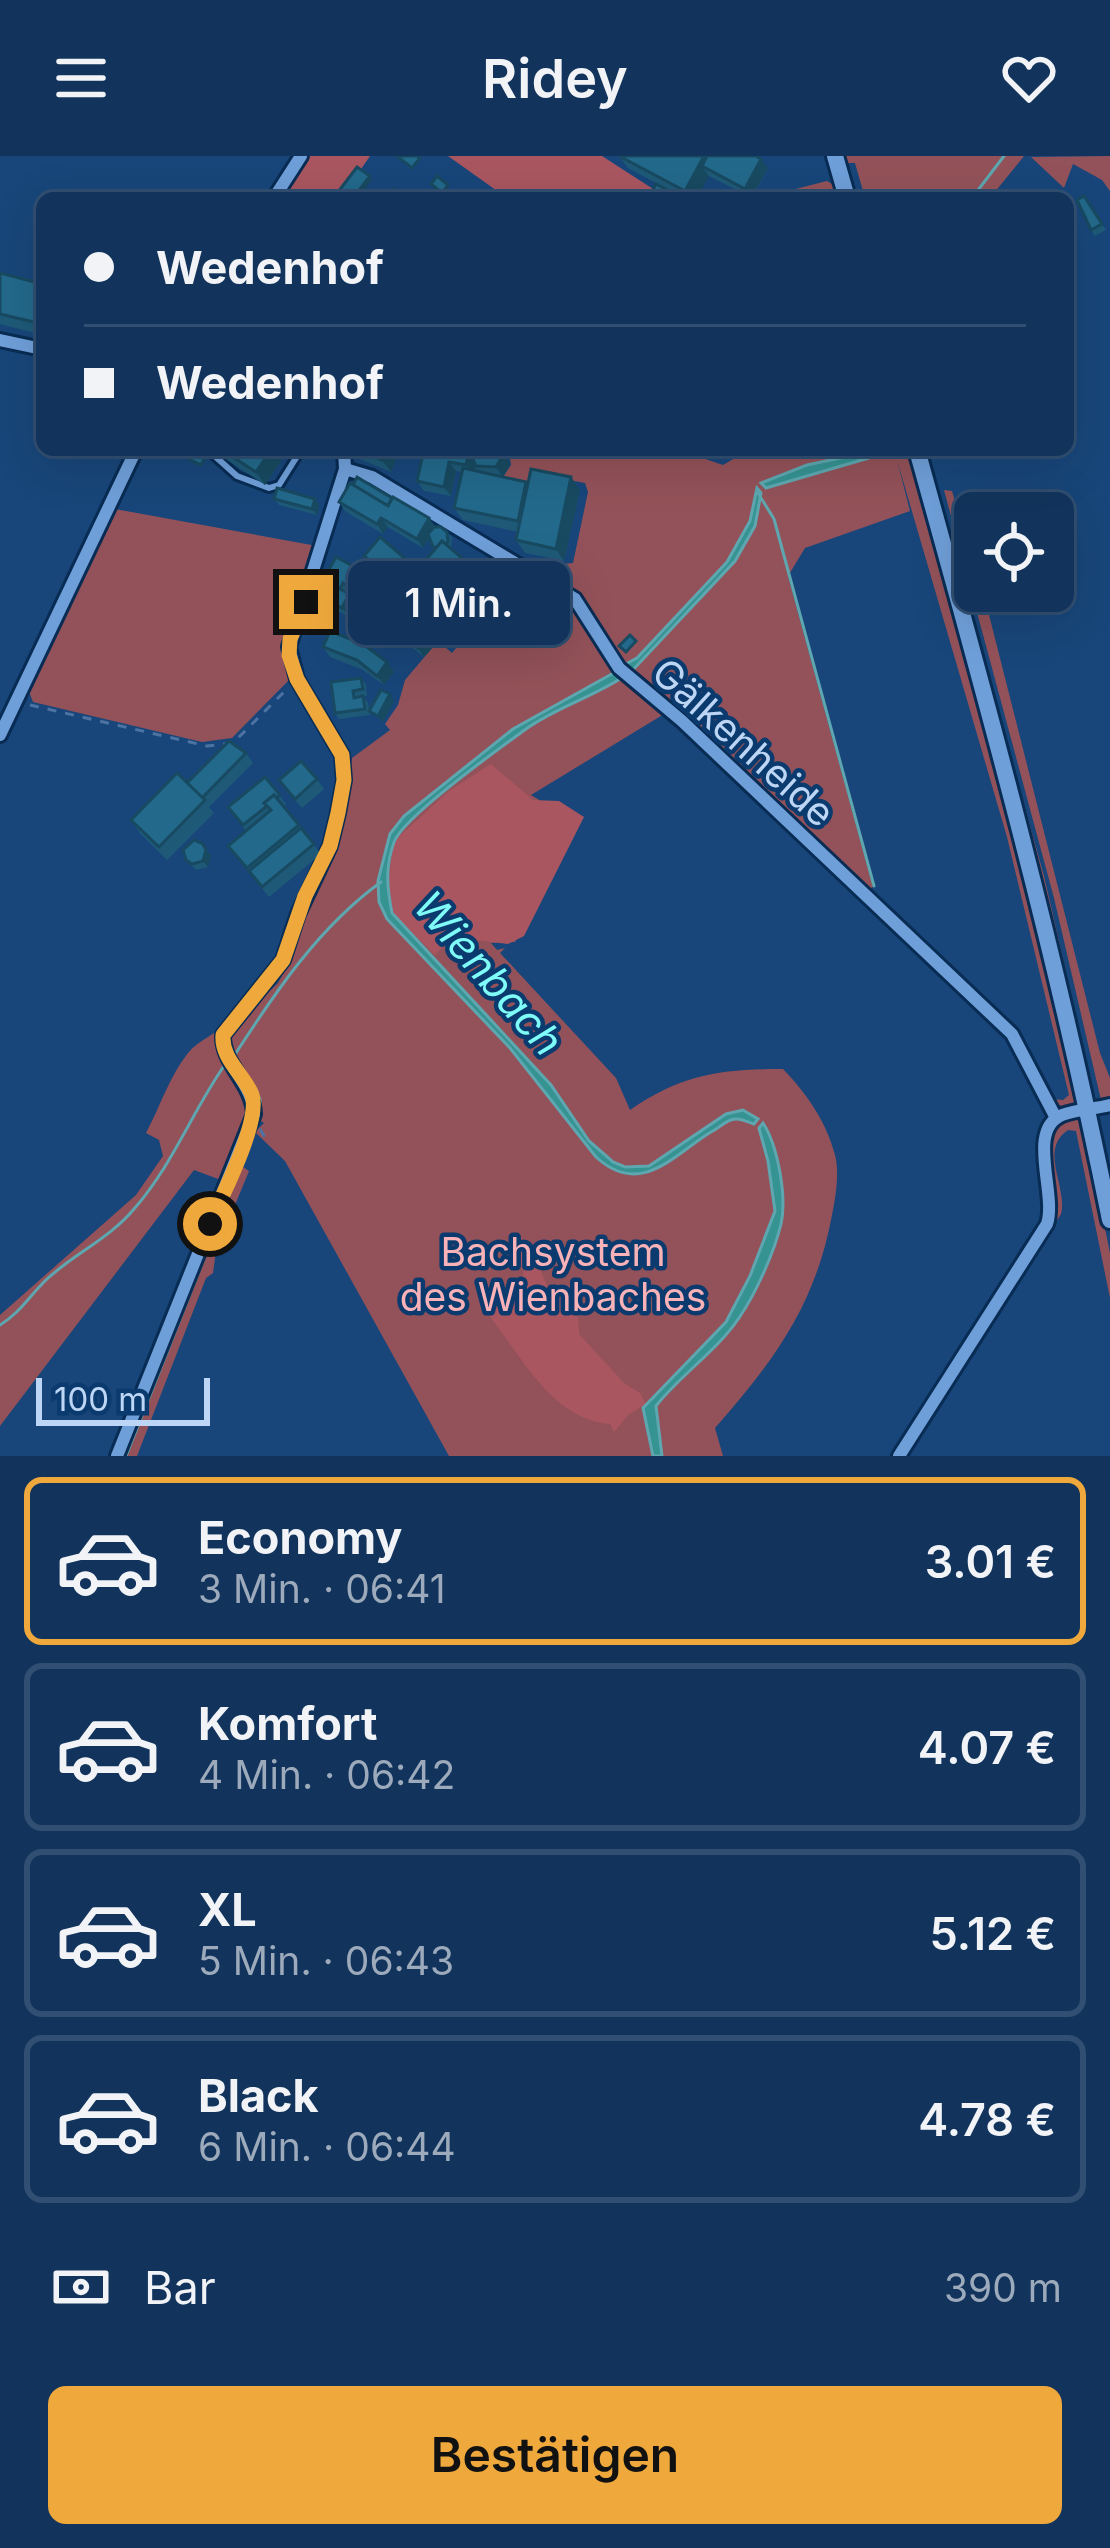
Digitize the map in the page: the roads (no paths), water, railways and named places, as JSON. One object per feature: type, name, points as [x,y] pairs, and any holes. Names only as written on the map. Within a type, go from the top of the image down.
[{"type":"street","points":[[278,192],[301,156]]},
{"type":"street","points":[[835,156],[845,192]]},
{"type":"street","points":[[0,340],[36,348]]},
{"type":"street","points":[[0,735],[133,456]]},
{"type":"street","points":[[117,1456],[254,1114],[251,1093],[222,1045],[223,1035],[283,960],[305,896],[330,846],[338,813],[344,780],[342,755],[297,679],[289,655],[290,639],[345,469],[344,456]]},
{"type":"street","points":[[918,456],[1024,837],[1110,1220]]},
{"type":"street","name":"Gälkenheide","points":[[345,469],[372,477],[566,593],[587,613],[630,679],[682,721],[1003,1025],[1019,1044],[1056,1118]]},
{"type":"street","points":[[899,1456],[1047,1224],[1052,1201],[1043,1145],[1046,1131],[1056,1118],[1110,1106]]},
{"type":"lane","points":[[215,456],[237,476],[274,488],[298,456]]},
{"type":"waterway","name":"Wienbach","points":[[977,192],[1004,156]]},
{"type":"waterway","points":[[758,493],[774,519],[874,886]]},
{"type":"waterway","points":[[234,1056],[318,940],[381,882]]},
{"type":"waterway","points":[[236,1058],[260,1099],[260,1115]]},
{"type":"waterway","points":[[0,1325],[47,1279],[134,1209],[160,1175],[224,1066]]},
{"type":"waterway","points":[[126,1456],[254,1132]]},
{"type":"park label","name":"Bachsystem des Wienbaches","points":[[553,1274]]}]
